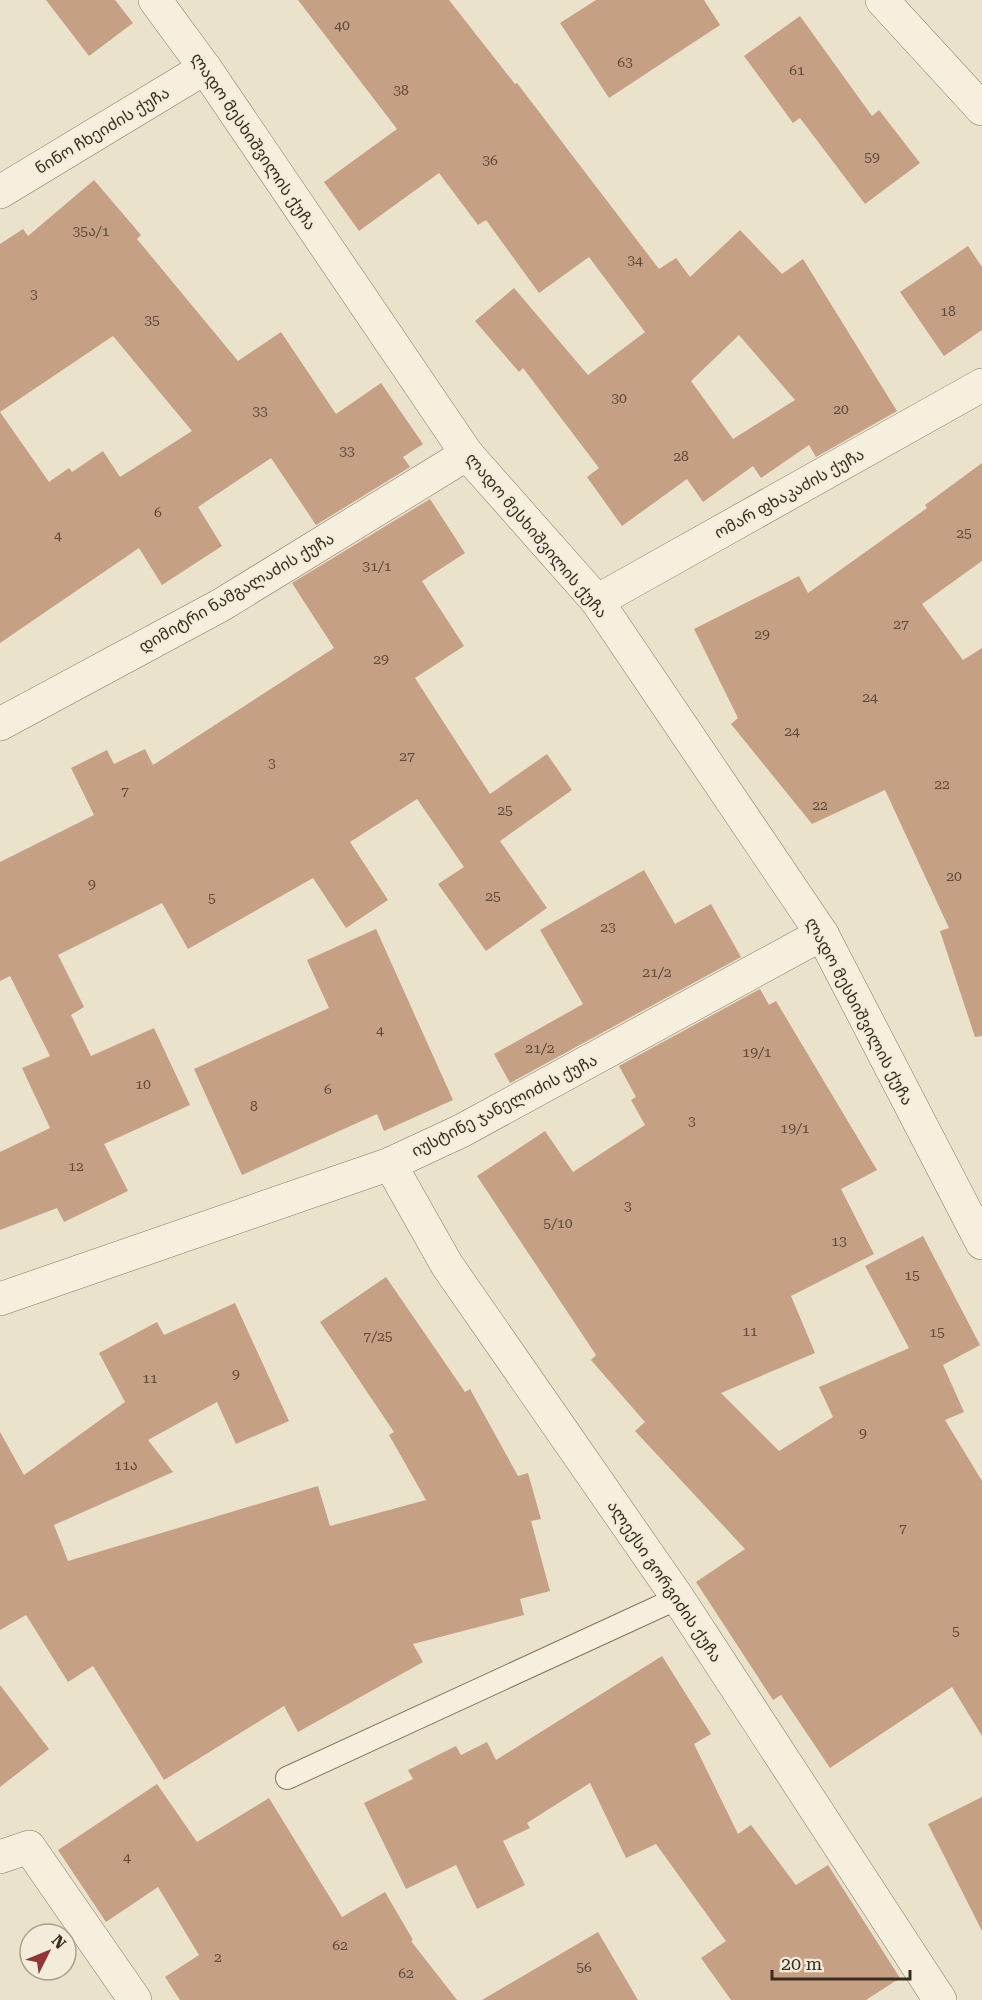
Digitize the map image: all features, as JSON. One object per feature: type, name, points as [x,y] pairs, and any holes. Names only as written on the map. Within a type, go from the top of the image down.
[{"type":"street","name":"ლადო მესხიშვილის ქუჩა","points":[[155,0],[205,68],[467,454],[597,601],[822,934],[982,1243]]},
{"type":"street","points":[[882,0],[982,109]]},
{"type":"street","name":"ნინო ჩხეიძის ქუჩა","points":[[0,192],[205,68]]},
{"type":"street","name":"ომარ ფხაკაძის ქუჩა","points":[[597,601],[982,385]]},
{"type":"street","name":"დიმიტრი ნამგალაძის ქუჩა","points":[[0,724],[221,605],[467,454]]},
{"type":"street","name":"იუსტინე ჯანელიძის ქუჩა","points":[[0,1299],[390,1164],[461,1131],[822,934]]},
{"type":"street","name":"ალექსი გორგიძის ქუჩა","points":[[390,1164],[447,1265],[678,1598],[940,2000]]},
{"type":"street","points":[[0,1857],[29,1847],[135,2000]]},
{"type":"lane","points":[[287,1778],[678,1598]]},
{"type":"building","points":[[46,0],[115,0],[133,23],[89,56]]},
{"type":"building","points":[[298,0],[449,0],[515,84],[517,83],[659,269],[676,258],[690,277],[740,230],[782,274],[803,259],[897,411],[816,457],[809,445],[761,478],[753,466],[703,502],[687,479],[622,526],[587,477],[599,468],[523,368],[519,372],[475,321],[514,288],[588,375],[645,332],[589,257],[539,293],[486,220],[478,225],[439,173],[359,231],[324,182],[397,129]],"holes":[[[739,335],[795,400],[733,439],[691,381]]]},
{"type":"building","points":[[596,0],[704,0],[720,25],[609,98],[560,23]]},
{"type":"building","points":[[800,16],[872,116],[879,110],[920,163],[865,204],[800,118],[793,123],[744,56]]},
{"type":"building","points":[[94,180],[141,235],[137,239],[238,361],[281,332],[336,414],[381,383],[423,444],[403,457],[410,467],[316,525],[271,458],[198,507],[222,546],[162,585],[139,548],[0,643],[0,412],[0,244],[23,229],[28,236]],"holes":[[[113,336],[192,431],[120,477],[103,451],[72,472],[69,468],[49,482],[0,412]]]},
{"type":"building","points":[[968,246],[982,267],[982,330],[944,356],[900,292]]},
{"type":"building","points":[[982,463],[982,561],[922,604],[963,660],[982,648],[982,1036],[975,1037],[940,931],[949,928],[885,790],[812,824],[731,724],[738,718],[694,629],[799,576],[808,593],[927,508],[925,505]]},
{"type":"building","points":[[430,499],[465,553],[422,581],[464,646],[415,678],[490,794],[547,754],[572,790],[500,841],[547,908],[486,951],[438,884],[464,867],[417,799],[350,842],[388,900],[346,928],[313,878],[188,949],[162,903],[58,955],[84,1007],[71,1015],[91,1056],[154,1028],[190,1105],[104,1144],[128,1191],[64,1222],[57,1208],[0,1230],[0,1152],[50,1128],[22,1068],[50,1056],[10,976],[0,981],[0,862],[94,815],[71,768],[107,750],[114,764],[145,749],[153,765],[334,648],[292,583]]},
{"type":"building","points":[[644,870],[675,924],[711,904],[741,957],[510,1083],[494,1054],[583,1004],[540,930]]},
{"type":"building","points":[[376,929],[453,1100],[384,1131],[377,1114],[242,1175],[194,1069],[329,1008],[307,960]]},
{"type":"building","points":[[760,989],[769,1005],[776,1001],[877,1170],[841,1189],[874,1254],[791,1296],[815,1353],[721,1393],[779,1451],[833,1417],[819,1387],[909,1348],[865,1266],[923,1236],[980,1345],[943,1365],[964,1412],[945,1420],[982,1481],[982,1736],[952,1687],[830,1768],[781,1695],[773,1700],[696,1582],[745,1549],[635,1431],[645,1422],[591,1360],[596,1355],[477,1176],[545,1131],[573,1172],[645,1125],[631,1100],[636,1097],[619,1066]]},
{"type":"building","points":[[386,1277],[465,1392],[470,1389],[518,1476],[528,1473],[541,1519],[531,1521],[550,1591],[520,1599],[524,1615],[413,1644],[423,1662],[298,1732],[284,1706],[164,1780],[93,1666],[68,1682],[26,1615],[0,1630],[0,1432],[24,1475],[125,1402],[99,1353],[157,1322],[164,1335],[235,1303],[289,1421],[236,1444],[217,1402],[148,1440],[173,1472],[54,1525],[68,1561],[318,1486],[330,1526],[426,1500],[389,1435],[394,1432],[320,1322]]},
{"type":"building","points":[[662,1656],[711,1734],[694,1744],[738,1834],[751,1825],[796,1885],[828,1865],[900,1978],[866,2000],[731,2000],[701,1958],[726,1941],[656,1844],[626,1858],[590,1783],[527,1823],[530,1828],[503,1841],[525,1885],[477,1909],[456,1865],[406,1889],[364,1803],[413,1779],[408,1770],[456,1746],[461,1755],[487,1742],[496,1760]]},
{"type":"building","points":[[0,1685],[49,1749],[0,1787]]},
{"type":"building","points":[[157,1784],[197,1842],[269,1798],[342,1917],[385,1892],[413,1940],[411,1941],[457,2000],[180,2000],[165,1977],[199,1955],[158,1887],[106,1922],[58,1850]]},
{"type":"building","points":[[982,1797],[982,1931],[928,1824]]},
{"type":"building","points":[[598,1932],[638,2000],[482,2000]]}]
